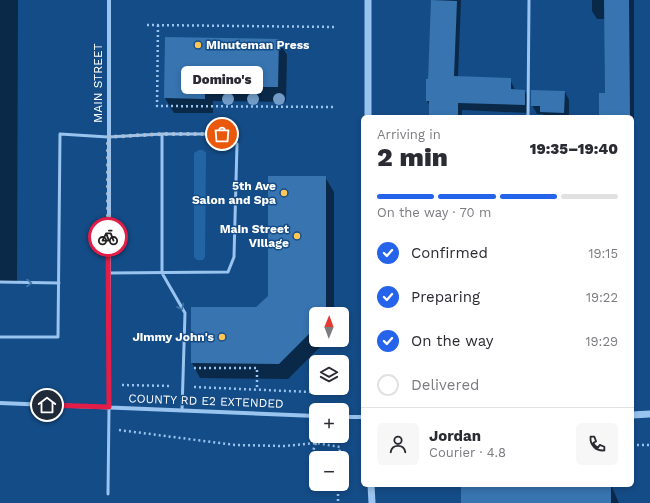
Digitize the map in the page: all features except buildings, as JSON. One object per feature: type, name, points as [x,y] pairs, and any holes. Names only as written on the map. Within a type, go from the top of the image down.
[{"type":"street","name":"MAIN STREET","points":[[109,0],[109,407]]},
{"type":"street","points":[[368,0],[368,115]]},
{"type":"street","name":"COUNTY RD E2 EXTENDED","points":[[0,403],[309,416]]},
{"type":"street","points":[[634,415],[650,414]]},
{"type":"street","points":[[349,417],[361,417]]},
{"type":"street","points":[[371,487],[372,503]]},
{"type":"lane","points":[[528,115],[529,0]]},
{"type":"lane","points":[[0,337],[58,337],[60,134],[108,137],[162,134],[222,134],[237,144],[234,257],[228,272],[108,273]]},
{"type":"lane","points":[[162,134],[162,273],[184,313],[182,410]]},
{"type":"lane","points":[[0,282],[59,283]]},
{"type":"lane","points":[[108,494],[109,407]]},
{"type":"path","points":[[147,25],[336,27]]},
{"type":"path","points":[[158,25],[157,106],[335,106]]},
{"type":"path","points":[[190,368],[257,368],[257,390]]},
{"type":"path","points":[[109,384],[309,392]]},
{"type":"path","points":[[109,429],[235,445],[284,446],[316,443],[340,447],[340,451]]},
{"type":"path","points":[[313,451],[316,443]]},
{"type":"path","points":[[634,445],[650,445]]},
{"type":"path","points":[[338,491],[338,503]]},
{"type":"shaded area","points":[[199,150],[203,150],[206,153],[205,257],[203,260],[197,260],[194,257],[194,153]]},
{"type":"way so far","points":[[108,237],[108,137],[162,134],[222,134]]},
{"type":"place","name":"Minuteman Press","points":[[198,45]]},
{"type":"place","name":"Domino's","points":[[222,134]]},
{"type":"place","name":"5th Ave Salon and Spa","points":[[284,193]]},
{"type":"place","name":"Main Street Village","points":[[297,236]]},
{"type":"place","name":"Jimmy John's","points":[[222,337]]},
{"type":"route","points":[[47,405],[109,407],[108,237]]}]
